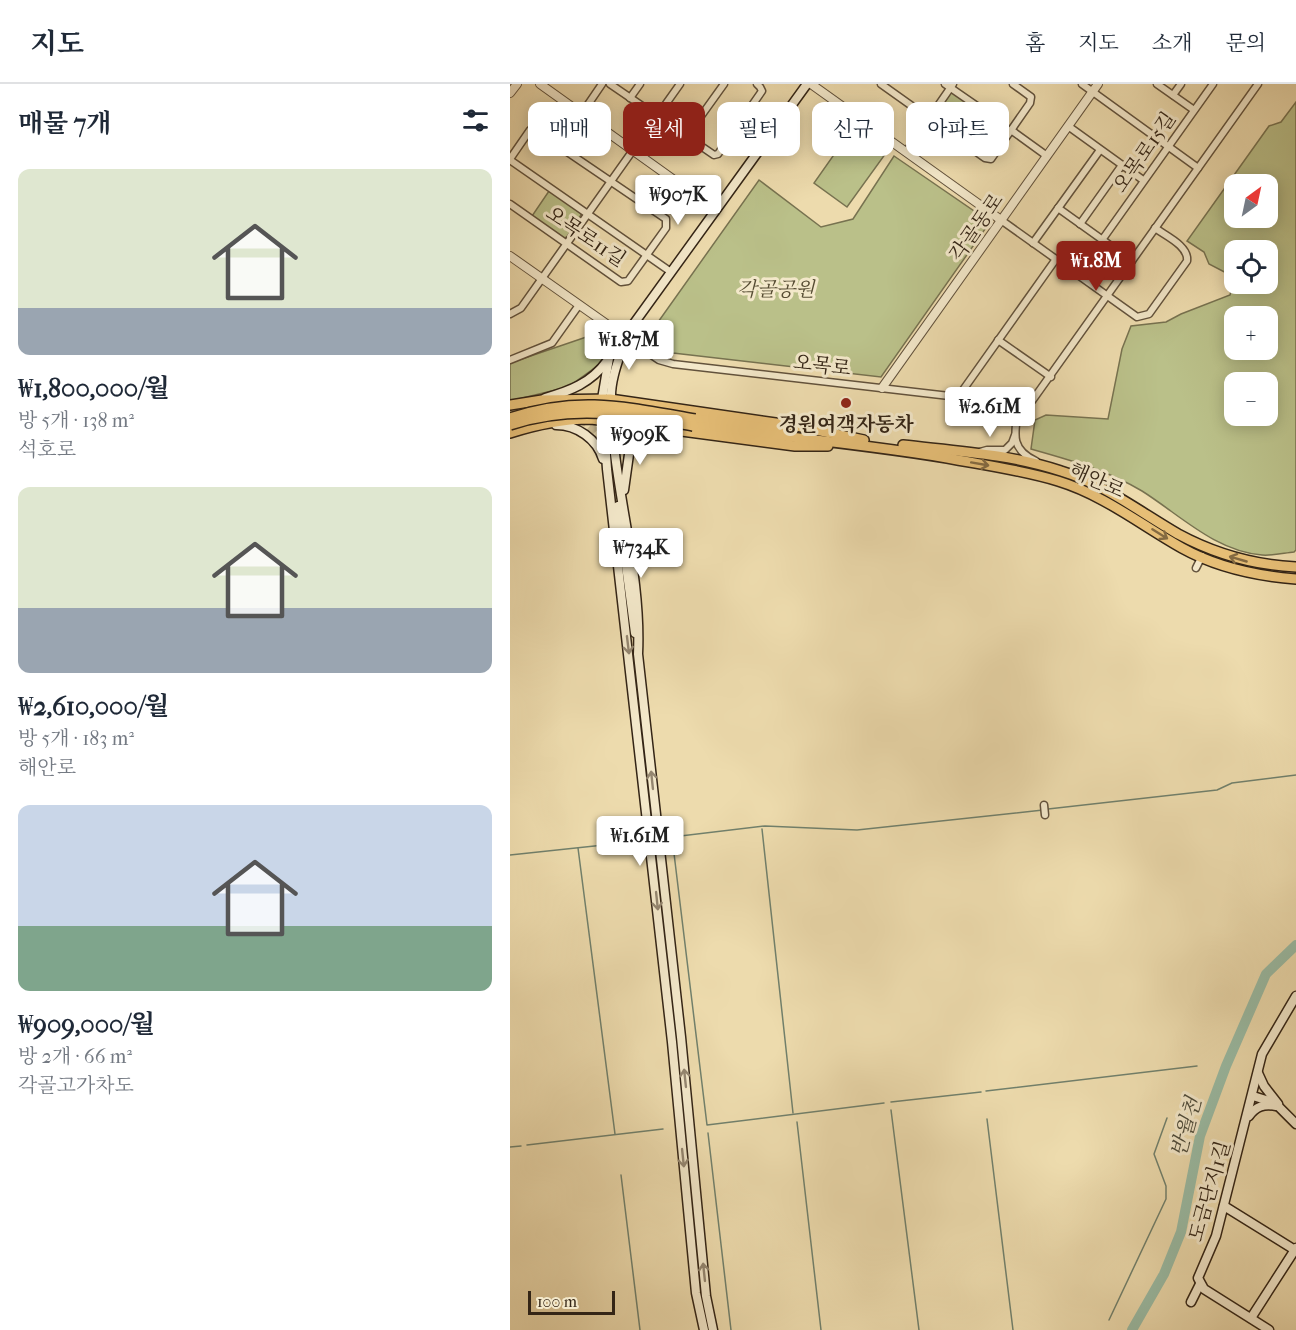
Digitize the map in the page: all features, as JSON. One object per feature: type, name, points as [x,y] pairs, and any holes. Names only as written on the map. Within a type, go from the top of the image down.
[{"type":"main road","points":[[510,405],[542,399],[575,389],[602,368],[809,84]]},
{"type":"main road","points":[[606,399],[625,337]]},
{"type":"main road","points":[[609,358],[606,399],[639,623],[638,654],[681,1037],[706,1296],[713,1330]]},
{"type":"main road","points":[[542,399],[606,399],[632,402],[797,426],[874,444]]},
{"type":"main road","points":[[629,424],[620,418],[616,410],[621,404],[632,402]]},
{"type":"main road","points":[[510,418],[549,408],[592,404],[626,407],[694,422]]},
{"type":"main road","points":[[510,425],[542,416],[595,412],[694,422]]},
{"type":"main road","points":[[510,434],[538,424],[566,419],[609,421],[795,446],[874,444]]},
{"type":"main road","points":[[609,421],[607,469],[672,1042],[696,1293],[704,1330]]},
{"type":"main road","name":"해안로","points":[[694,422],[994,456],[1056,470],[1107,491],[1203,546],[1251,562],[1296,567]]},
{"type":"main road","points":[[538,424],[565,425],[589,437],[599,447],[607,469]]},
{"type":"main road","points":[[621,505],[631,440],[640,431],[658,428]]},
{"type":"main road","name":"해안로","points":[[874,444],[1005,468],[1059,482],[1111,504],[1184,549],[1223,565],[1251,573],[1296,579]]},
{"type":"main road","name":"도금단지1길","points":[[1191,1302],[1200,1284],[1198,1278],[1200,1271],[1216,1236],[1262,1054],[1296,996]]},
{"type":"main road","points":[[1258,1073],[1264,1086],[1281,1109],[1296,1124]]},
{"type":"main road","points":[[1253,1095],[1264,1098],[1281,1109]]},
{"type":"main road","points":[[1246,1119],[1258,1107],[1269,1105],[1281,1109]]},
{"type":"main road","points":[[1224,1206],[1295,1249],[1251,1318]]},
{"type":"main road","points":[[1200,1284],[1269,1330]]},
{"type":"street","points":[[510,93],[517,84]]},
{"type":"street","points":[[540,84],[565,102]]},
{"type":"street","points":[[590,102],[602,84]]},
{"type":"street","points":[[610,84],[636,102]]},
{"type":"street","points":[[630,98],[640,84]]},
{"type":"street","points":[[667,102],[680,84]]},
{"type":"street","points":[[705,110],[724,84]]},
{"type":"street","points":[[705,149],[714,155],[718,154],[762,91],[757,84]]},
{"type":"street","points":[[809,84],[906,152]]},
{"type":"street","points":[[881,84],[906,102]]},
{"type":"street","points":[[1009,133],[1030,103],[1031,97],[1013,84]]},
{"type":"street","points":[[1082,84],[1198,168]]},
{"type":"street","name":"각골동로","points":[[882,388],[1098,84]]},
{"type":"street","points":[[1157,84],[1194,110]]},
{"type":"street","points":[[1173,95],[1181,84]]},
{"type":"street","name":"오목로15길","points":[[1102,240],[1213,84]]},
{"type":"street","points":[[1056,470],[1020,452],[1016,434],[1019,403],[1032,401],[1052,377],[1258,84]]},
{"type":"street","points":[[940,102],[950,85],[972,102]]},
{"type":"street","points":[[1068,126],[1143,180]]},
{"type":"street","points":[[1011,130],[1047,156]]},
{"type":"street","name":"오목로11길","points":[[510,160],[528,134]]},
{"type":"street","points":[[1033,243],[1100,150]]},
{"type":"street","name":"오목로11길","points":[[510,204],[621,282],[628,281],[666,228],[666,219],[572,156]]},
{"type":"street","points":[[510,314],[521,308],[629,156]]},
{"type":"street","points":[[641,156],[716,210]]},
{"type":"street","points":[[912,156],[1137,316],[1149,314],[1187,261],[1188,255],[1184,249],[1155,228]]},
{"type":"street","points":[[510,160],[671,272]]},
{"type":"street","points":[[1080,224],[1122,165]]},
{"type":"street","points":[[1058,208],[1132,261]]},
{"type":"street","name":"오목로","points":[[510,256],[658,360],[673,364],[1019,403]]},
{"type":"street","points":[[958,397],[1056,259]]},
{"type":"street","points":[[510,360],[552,344],[579,304]]},
{"type":"street","points":[[998,340],[1052,377]]},
{"type":"street","points":[[976,454],[987,450],[1005,450],[1012,443],[1016,434]]},
{"type":"street","points":[[1196,568],[1202,556]]},
{"type":"street","points":[[1044,805],[1045,815]]},
{"type":"green space","points":[[953,92],[967,102],[944,102]]},
{"type":"green space","points":[[1296,102],[1296,550],[1274,555],[1245,552],[1229,547],[1199,530],[1142,491],[1115,477],[1031,449],[1035,420],[1046,415],[1108,419],[1122,349],[1131,326],[1166,322],[1230,294],[1278,294],[1278,240],[1224,240],[1224,272],[1209,264],[1204,252],[1187,241],[1224,189],[1224,228],[1278,228],[1278,174],[1235,174],[1269,126],[1281,122]]},
{"type":"green space","points":[[833,156],[884,156],[847,207],[814,183]]},
{"type":"green space","name":"각골공원","points":[[894,156],[990,222],[881,377],[673,353],[646,339],[759,180],[821,227],[853,219]]},
{"type":"green space","points":[[549,191],[581,212],[567,237],[564,238],[532,216]]},
{"type":"green space","points":[[604,331],[611,346],[600,364],[568,387],[510,401],[510,363]]},
{"type":"waterway","points":[[1048,809],[1217,790],[1232,783],[1296,775]]},
{"type":"waterway","points":[[884,1103],[707,1125],[672,837],[765,826],[857,830],[1043,810]]},
{"type":"waterway","points":[[762,829],[793,1113]]},
{"type":"waterway","points":[[510,855],[632,842]]},
{"type":"waterway","points":[[578,848],[615,1134]]},
{"type":"waterway","name":"반월천","points":[[1132,1330],[1164,1274],[1181,1232],[1200,1136],[1226,1066],[1266,974],[1296,945]]},
{"type":"waterway","points":[[986,1091],[1197,1066]]},
{"type":"waterway","points":[[891,1102],[981,1092]]},
{"type":"waterway","points":[[891,1110],[919,1330]]},
{"type":"waterway","points":[[1109,1320],[1166,1199],[1166,1186],[1154,1154],[1167,1118]]},
{"type":"waterway","points":[[987,1119],[1013,1330]]},
{"type":"waterway","points":[[797,1122],[821,1330]]},
{"type":"waterway","points":[[527,1145],[663,1129]]},
{"type":"waterway","points":[[708,1133],[731,1330]]},
{"type":"waterway","points":[[510,1147],[521,1146]]},
{"type":"waterway","points":[[621,1175],[640,1330]]},
{"type":"tunnel","points":[[510,412],[531,409]]},
{"type":"tunnel","points":[[580,419],[600,437],[606,447],[613,468],[618,506]]},
{"type":"place","name":"경원여객자동차","points":[[846,403]]}]
